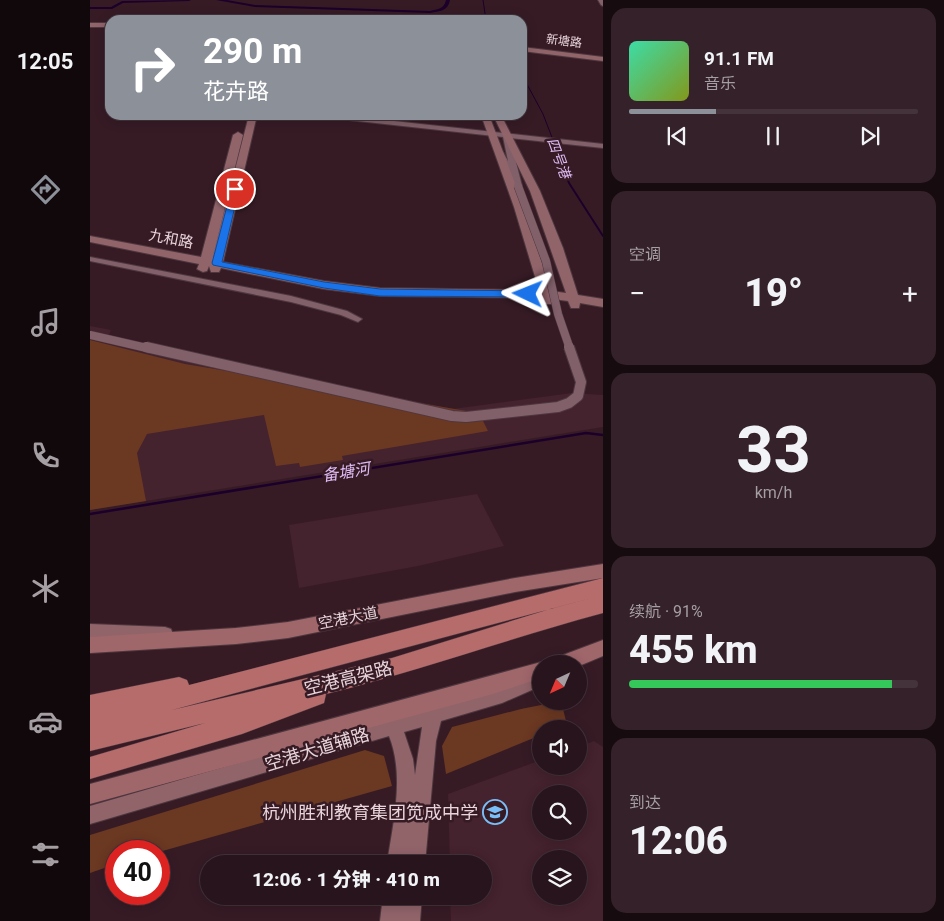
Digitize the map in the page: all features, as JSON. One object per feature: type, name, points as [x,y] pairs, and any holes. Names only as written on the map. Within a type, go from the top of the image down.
[{"type":"highway","name":"空港高架路","points":[[90,740],[392,668],[547,610],[603,586]]},
{"type":"highway","name":"空港高架路","points":[[90,720],[286,671],[547,610],[603,604]]},
{"type":"highway","points":[[90,768],[242,723],[392,668]]},
{"type":"highway","points":[[90,705],[146,692],[286,671]]},
{"type":"main road","name":"空港大道","points":[[90,645],[236,636],[288,630],[515,585],[603,571]]},
{"type":"main road","points":[[90,794],[532,673]]},
{"type":"street","points":[[600,0],[603,4]]},
{"type":"street","points":[[90,20],[105,20]]},
{"type":"street","points":[[90,25],[105,24]]},
{"type":"street","name":"新塘路","points":[[527,45],[603,53]]},
{"type":"street","name":"新塘路","points":[[527,50],[603,58]]},
{"type":"street","points":[[204,265],[243,120]]},
{"type":"street","points":[[216,267],[251,120]]},
{"type":"street","points":[[366,120],[603,146]]},
{"type":"street","points":[[487,120],[501,153],[527,230],[547,298]]},
{"type":"street","points":[[499,120],[506,136],[518,186]]},
{"type":"street","points":[[506,136],[518,153],[532,185],[574,302]]},
{"type":"street","points":[[90,336],[452,416],[466,417],[558,407],[569,403],[578,396],[580,382],[558,314],[546,261],[518,186],[501,153]]},
{"type":"street","name":"九和路","points":[[90,239],[204,265]]},
{"type":"street","name":"九和路","points":[[90,247],[216,267],[328,293],[388,300],[547,298],[574,302],[603,303]]},
{"type":"street","points":[[90,259],[291,299],[344,312],[358,319]]},
{"type":"street","name":"九和路","points":[[574,302],[603,311]]},
{"type":"street","points":[[90,631],[236,636]]},
{"type":"street","name":"空港大道辅路","points":[[90,815],[502,695],[532,682]]},
{"type":"street","points":[[416,855],[427,741],[434,714]]},
{"type":"street","points":[[393,726],[405,754],[407,774],[398,855]]},
{"type":"street","points":[[390,921],[392,905]]},
{"type":"street","points":[[410,921],[411,905]]},
{"type":"shaded area","points":[[90,326],[111,330],[108,337],[453,409],[572,393],[603,395],[603,427],[90,510]]},
{"type":"shaded area","points":[[90,340],[185,364],[479,413],[488,431],[342,456],[343,460],[300,467],[299,463],[276,466],[264,415],[147,434],[137,453],[146,501],[90,510]]},
{"type":"shaded area","points":[[477,494],[504,546],[418,566],[299,588],[289,525]]},
{"type":"shaded area","points":[[532,707],[532,710],[563,710],[566,720],[532,720],[532,739],[446,774],[442,746],[452,727]]},
{"type":"shaded area","name":"杭州胜利教育集团笕成中学","points":[[594,741],[603,747],[603,921],[451,921],[450,905],[492,905],[492,855],[450,855],[448,794],[532,763],[532,775],[587,775],[587,744]]},
{"type":"shaded area","points":[[365,750],[384,756],[392,786],[170,849],[170,840],[105,840],[105,868],[90,873],[90,835]]},
{"type":"waterway","points":[[90,8],[112,8],[122,2],[189,0]]},
{"type":"waterway","points":[[218,0],[255,6],[430,12],[443,9],[447,5],[448,0]]},
{"type":"waterway","name":"四号港","points":[[483,0],[485,15]]},
{"type":"waterway","name":"四号港","points":[[527,84],[543,114],[558,153]]},
{"type":"waterway","name":"四号港","points":[[557,152],[569,183],[603,236]]},
{"type":"waterway","name":"备塘河","points":[[90,514],[586,433],[603,435]]},
{"type":"place","name":"杭州胜利教育集团笕成中学","points":[[495,812]]},
{"type":"route","points":[[235,189],[217,263],[324,285],[380,292],[528,294]]}]
